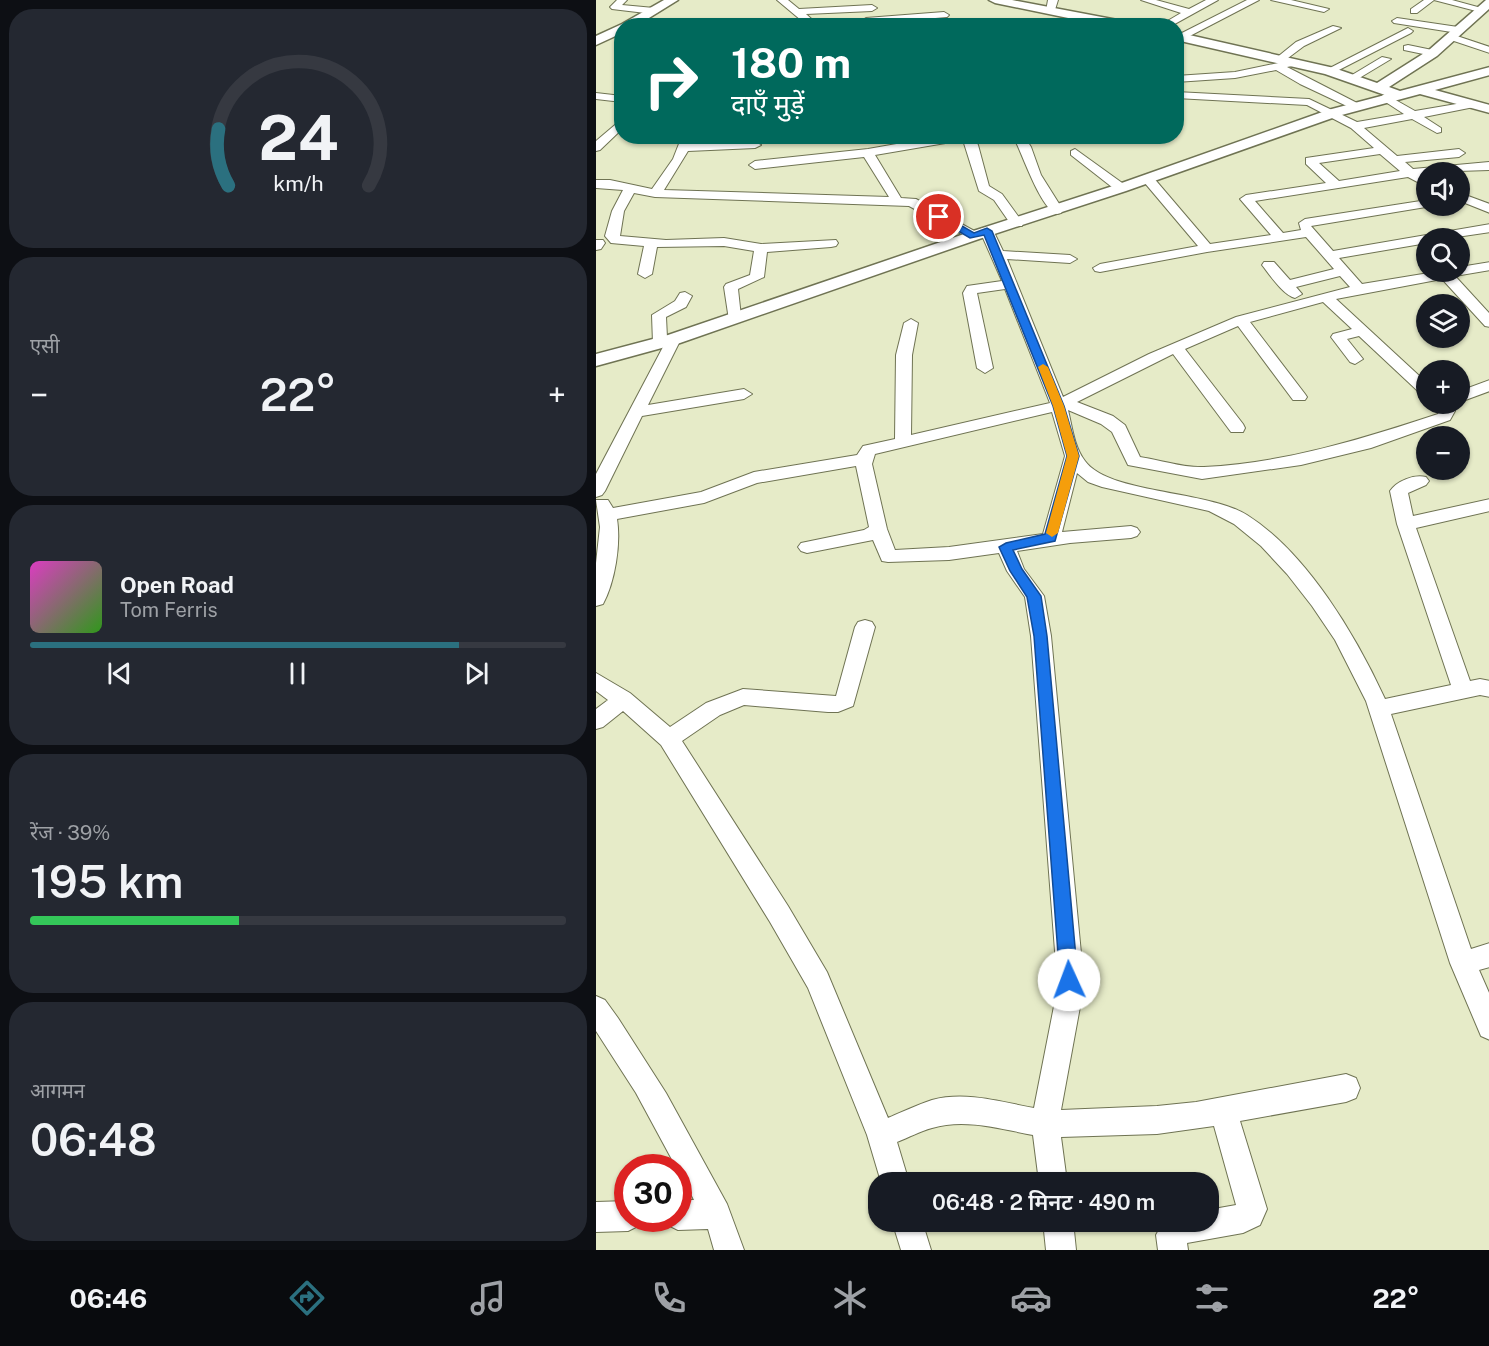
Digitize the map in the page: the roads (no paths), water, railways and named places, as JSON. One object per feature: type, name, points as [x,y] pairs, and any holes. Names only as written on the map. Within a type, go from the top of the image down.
[{"type":"street","points":[[622,0],[615,7],[654,10]]},
{"type":"street","points":[[640,18],[672,0]]},
{"type":"street","points":[[782,0],[804,18]]},
{"type":"street","points":[[995,0],[1052,5],[1099,18]]},
{"type":"street","points":[[1146,0],[1189,12]]},
{"type":"street","points":[[1178,18],[1213,0]]},
{"type":"street","points":[[1184,34],[1254,0]]},
{"type":"street","points":[[1276,0],[1324,9]]},
{"type":"street","points":[[1414,11],[1430,0]]},
{"type":"street","points":[[1439,0],[1480,9],[1490,20]]},
{"type":"street","points":[[796,12],[873,4],[867,18]]},
{"type":"street","points":[[1386,93],[1480,9]]},
{"type":"street","points":[[898,18],[944,11],[947,18]]},
{"type":"street","points":[[1397,21],[1455,33],[1490,50]]},
{"type":"street","points":[[1184,78],[1235,75],[1278,63],[1300,44],[1336,28]]},
{"type":"street","points":[[1266,98],[1291,79],[1329,71],[1408,31]]},
{"type":"street","points":[[596,41],[614,32]]},
{"type":"street","points":[[1184,37],[1278,63],[1291,79],[1355,106]]},
{"type":"street","points":[[1408,48],[1433,53]]},
{"type":"street","points":[[1352,78],[1386,59]]},
{"type":"street","points":[[596,360],[667,341],[980,234],[1121,189],[1386,93],[1420,89],[1490,70]]},
{"type":"street","points":[[1329,71],[1386,93],[1437,130]]},
{"type":"street","points":[[1234,96],[1253,85]]},
{"type":"street","points":[[1420,89],[1490,109]]},
{"type":"street","points":[[1184,95],[1234,96],[1309,102],[1355,126],[1416,177]]},
{"type":"street","points":[[598,98],[614,99]]},
{"type":"street","points":[[1355,126],[1475,104]]},
{"type":"street","points":[[596,148],[614,130]]},
{"type":"street","points":[[655,193],[674,168],[685,144]]},
{"type":"street","points":[[751,188],[756,144]]},
{"type":"street","points":[[755,165],[868,153],[920,144]]},
{"type":"street","points":[[971,144],[983,188],[998,197],[1017,223]]},
{"type":"street","points":[[1023,144],[1035,175],[1057,210]]},
{"type":"street","points":[[1335,184],[1310,161],[1382,150]]},
{"type":"street","points":[[1394,160],[1456,150],[1490,181]]},
{"type":"street","points":[[868,153],[897,201]]},
{"type":"street","points":[[1075,153],[1121,189]]},
{"type":"street","points":[[1279,236],[1246,199],[1410,173],[1490,166]]},
{"type":"street","points":[[1148,179],[1207,248]]},
{"type":"street","points":[[1352,182],[1378,212]]},
{"type":"street","points":[[596,184],[655,193],[751,188],[897,201],[919,205],[980,234],[999,255],[1062,404],[1073,456],[1085,472],[1126,488],[1217,507],[1248,523],[1301,575],[1352,652],[1380,708],[1463,963],[1490,1027]]},
{"type":"street","points":[[616,240],[612,236],[630,189]]},
{"type":"street","points":[[1470,198],[1490,196]]},
{"type":"street","points":[[1470,202],[1490,209]]},
{"type":"street","points":[[1359,289],[1304,226],[1305,223],[1416,206]]},
{"type":"street","points":[[1470,232],[1490,228]]},
{"type":"street","points":[[1100,268],[1309,232]]},
{"type":"street","points":[[597,244],[616,240],[651,243],[724,242],[761,248],[831,243]]},
{"type":"street","points":[[1329,256],[1416,241]]},
{"type":"street","points":[[645,274],[651,243]]},
{"type":"street","points":[[734,317],[731,287],[757,277],[761,248]]},
{"type":"street","points":[[999,255],[1070,259]]},
{"type":"street","points":[[1269,266],[1302,303]]},
{"type":"street","points":[[1470,269],[1490,266]]},
{"type":"street","points":[[1286,285],[1342,271]]},
{"type":"street","points":[[1131,532],[1051,538],[1006,547],[913,557],[888,556],[878,529],[864,459],[869,450],[1062,404],[1176,348],[1241,320],[1359,289],[1416,279]]},
{"type":"street","points":[[1460,282],[1490,323]]},
{"type":"street","points":[[985,369],[970,293],[977,286],[1010,284]]},
{"type":"street","points":[[596,491],[638,412],[667,341],[659,315],[681,304],[685,296]]},
{"type":"street","points":[[1326,297],[1416,381]]},
{"type":"street","points":[[1241,320],[1299,397]]},
{"type":"street","points":[[903,441],[904,355],[911,323]]},
{"type":"street","points":[[1355,358],[1338,337],[1361,331]]},
{"type":"street","points":[[1176,348],[1237,428]]},
{"type":"street","points":[[1470,393],[1490,385]]},
{"type":"street","points":[[638,412],[744,394]]},
{"type":"street","points":[[1062,404],[1108,420],[1119,429],[1134,461],[1202,473],[1301,460],[1365,444],[1444,417],[1446,414]]},
{"type":"street","points":[[1051,538],[1073,456]]},
{"type":"street","points":[[608,515],[693,500],[754,478],[864,459]]},
{"type":"street","points":[[1199,503],[1202,473]]},
{"type":"street","points":[[1420,481],[1405,486],[1399,491],[1406,524],[1463,691]]},
{"type":"street","points":[[596,497],[608,515],[610,528],[604,578],[596,599]]},
{"type":"street","points":[[1406,524],[1490,505]]},
{"type":"street","points":[[807,547],[869,535],[878,529]]},
{"type":"street","points":[[1006,547],[1016,571],[1034,596],[1041,636],[1069,964],[1069,996],[1045,1124],[1052,1172]]},
{"type":"street","points":[[669,739],[713,710],[743,697],[838,704],[846,700],[865,627]]},
{"type":"street","points":[[596,681],[623,699],[669,739],[779,914],[818,981],[881,1136],[892,1172]]},
{"type":"street","points":[[1380,708],[1480,687],[1490,689]]},
{"type":"street","points":[[596,721],[623,699]]},
{"type":"street","points":[[1463,963],[1490,955]]},
{"type":"street","points":[[596,1009],[618,1038],[716,1214],[729,1250]]},
{"type":"street","points":[[881,1136],[932,1114],[957,1110],[1045,1124],[1157,1120],[1346,1088]]},
{"type":"street","points":[[1173,1250],[1171,1235],[1176,1230],[1250,1215],[1252,1209],[1223,1110]]},
{"type":"street","points":[[692,1215],[716,1214]]},
{"type":"street","points":[[596,1217],[614,1216]]},
{"type":"street","points":[[910,1232],[916,1250]]},
{"type":"street","points":[[1059,1232],[1061,1250]]}]
